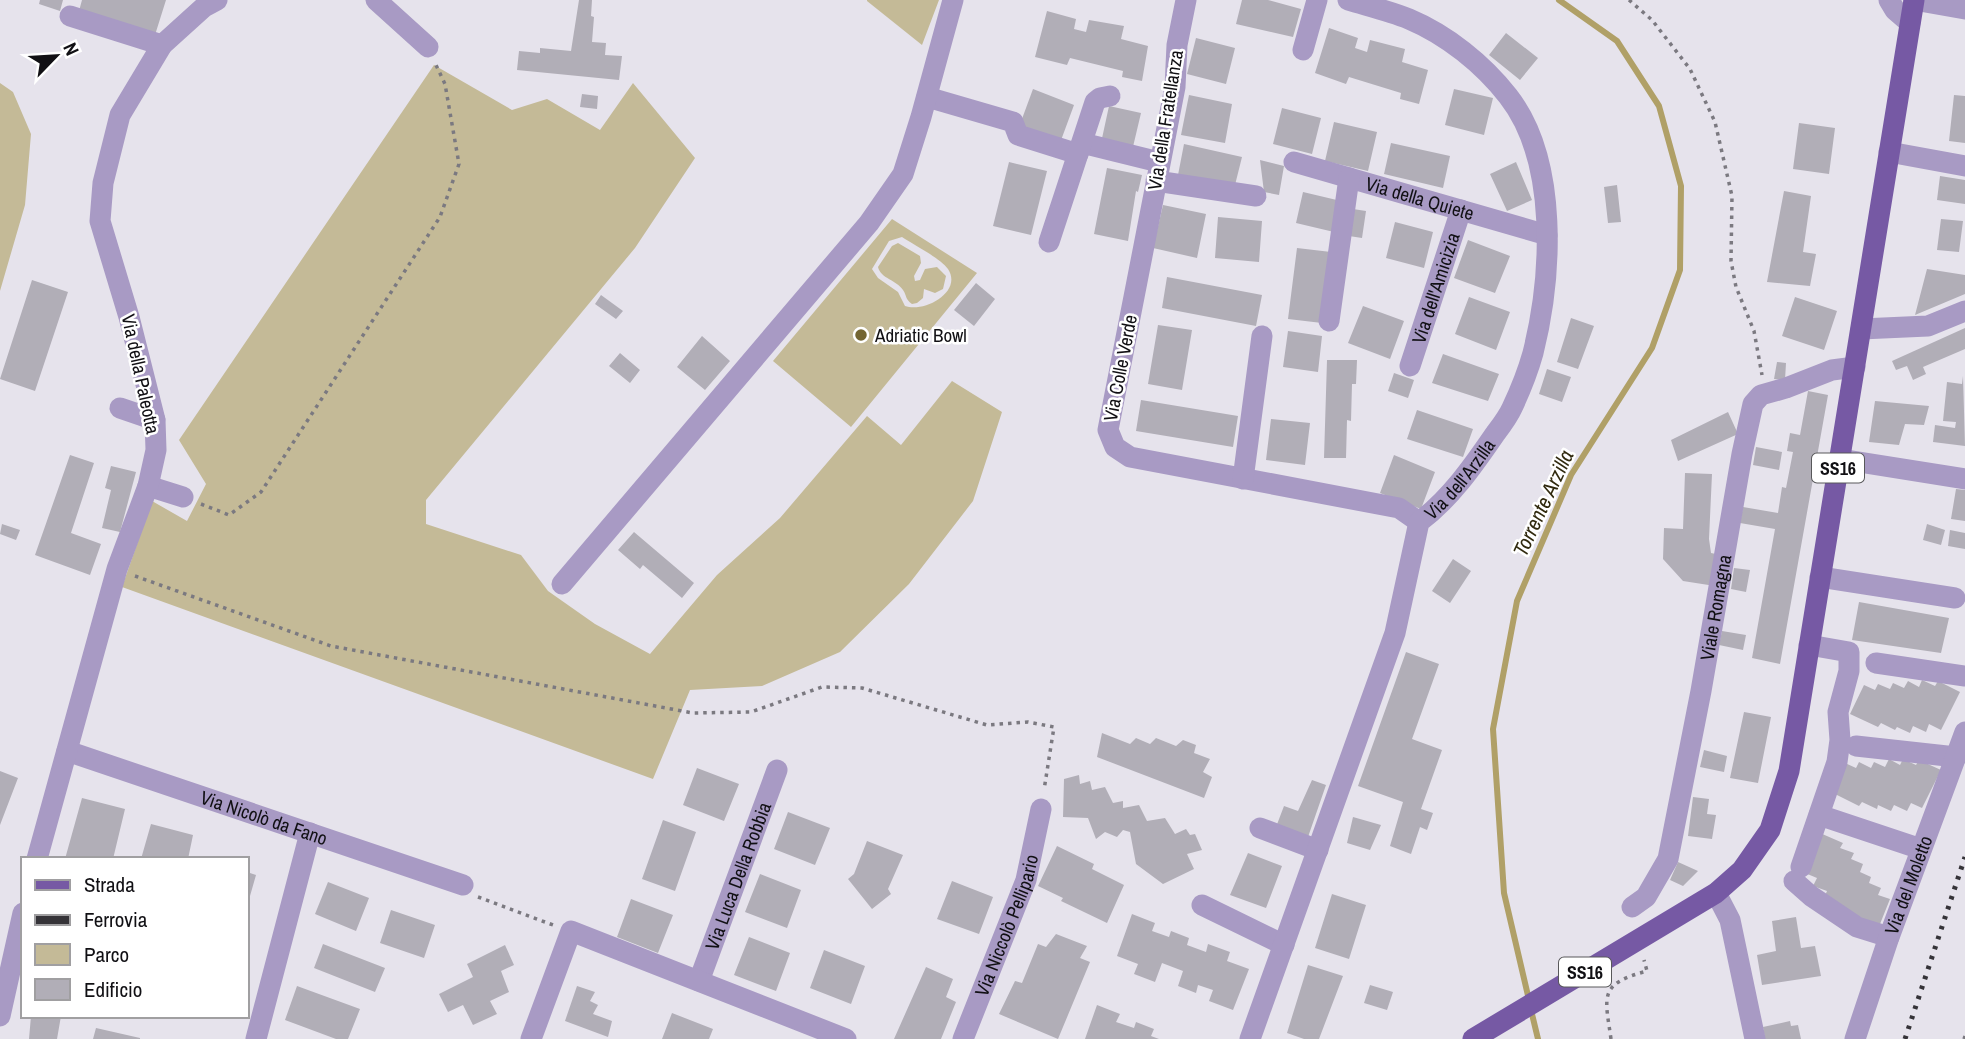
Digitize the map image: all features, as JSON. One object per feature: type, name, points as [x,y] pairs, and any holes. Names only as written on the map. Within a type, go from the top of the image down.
[{"type":"main road","name":"SS16","points":[[1473,1039],[1716,893],[1742,870],[1770,830],[1789,771],[1914,0]]},
{"type":"street","name":"Via della Paleotta","points":[[38,857],[117,569],[148,485],[156,450],[155,421],[130,317],[100,221],[103,183],[120,115],[162,45],[204,7],[216,0]]},
{"type":"street","points":[[376,0],[428,47]]},
{"type":"street","points":[[562,584],[869,223],[902,174],[924,107],[953,0]]},
{"type":"street","name":"Via della Fratellanza","points":[[1144,239],[1175,87],[1177,45],[1186,0]]},
{"type":"street","points":[[1303,50],[1317,0]]},
{"type":"street","name":"Via dell'Arzilla","points":[[1250,1039],[1395,633],[1419,522],[1435,510],[1476,462],[1511,410],[1533,354],[1543,293],[1547,235],[1543,181],[1530,136],[1510,98],[1484,69],[1453,44],[1409,19],[1348,0]]},
{"type":"street","points":[[1889,0],[1895,10],[1910,23]]},
{"type":"street","points":[[1914,0],[1965,9]]},
{"type":"street","points":[[70,16],[162,45]]},
{"type":"street","points":[[1049,242],[1095,102],[1110,96]]},
{"type":"street","points":[[924,107],[1013,122],[1018,135],[1080,148],[1256,196]]},
{"type":"street","points":[[1889,152],[1965,166]]},
{"type":"street","name":"Via della Quiete","points":[[1294,162],[1547,235]]},
{"type":"street","points":[[1329,321],[1349,178]]},
{"type":"street","name":"Via dell'Amicizia","points":[[1410,366],[1461,210]]},
{"type":"street","name":"Via Colle Verde","points":[[1144,239],[1108,430],[1115,447],[1130,457],[1399,508],[1419,522]]},
{"type":"street","points":[[1861,330],[1928,326],[1965,311]]},
{"type":"street","points":[[1243,479],[1262,336]]},
{"type":"street","points":[[1761,395],[1832,370],[1855,367]]},
{"type":"street","name":"Viale Romagna","points":[[1632,907],[1646,897],[1668,859],[1701,691],[1742,454],[1753,404],[1761,395]]},
{"type":"street","points":[[120,408],[155,421]]},
{"type":"street","points":[[1840,459],[1965,479],[1965,473]]},
{"type":"street","points":[[148,485],[183,496]]},
{"type":"street","points":[[1821,577],[1955,598]]},
{"type":"street","points":[[1809,645],[1849,652],[1849,671],[1838,712],[1840,740],[1837,762],[1797,874],[1811,895],[1857,927],[1889,937]]},
{"type":"street","points":[[1876,663],[1965,676]]},
{"type":"street","name":"Via del Moletto","points":[[1855,1039],[1889,937],[1965,732]]},
{"type":"street","points":[[1856,746],[1956,757]]},
{"type":"street","name":"Via Nicolò da Fano","points":[[67,751],[463,885]]},
{"type":"street","name":"Via Luca Della Robbia","points":[[699,981],[777,770]]},
{"type":"street","name":"Via Niccolò Pellipario","points":[[963,1039],[1026,880],[1041,809]]},
{"type":"street","points":[[1819,815],[1922,849]]},
{"type":"street","points":[[1260,828],[1318,850]]},
{"type":"street","points":[[256,1039],[310,833]]},
{"type":"street","points":[[1716,893],[1730,920],[1755,1039]]},
{"type":"street","points":[[1202,905],[1284,945]]},
{"type":"street","points":[[0,1016],[8,939],[21,916]]},
{"type":"street","points":[[531,1039],[571,931],[846,1039]]},
{"type":"path","points":[[1629,0],[1652,20],[1690,69],[1715,122],[1732,196],[1731,261],[1736,287],[1757,344],[1762,370],[1761,395]]},
{"type":"path","points":[[183,496],[229,514],[261,492],[440,217],[458,164],[445,83],[428,47]]},
{"type":"path","points":[[117,569],[331,646],[693,713],[751,712],[822,687],[862,688],[987,725],[1028,722],[1054,727],[1041,809]]},
{"type":"path","points":[[463,885],[472,895],[571,931]]},
{"type":"path","points":[[1611,1039],[1606,999],[1613,985],[1628,976],[1647,971]]},
{"type":"green space","points":[[867,0],[939,0],[922,45],[867,1]]},
{"type":"green space","points":[[434,65],[512,110],[547,99],[600,130],[633,83],[695,158],[635,248],[426,500],[426,524],[521,555],[548,591],[595,624],[650,654],[717,575],[780,518],[867,416],[901,445],[952,381],[1002,412],[973,501],[909,584],[840,652],[762,686],[690,690],[653,779],[122,587],[152,501],[187,521],[206,484],[179,440]]},
{"type":"green space","points":[[0,83],[13,92],[31,134],[25,205],[0,291]]},
{"type":"green space","name":"Adriatic Bowl","points":[[892,219],[977,273],[851,427],[773,361]],"holes":[[[902,237],[939,260],[948,269],[950,285],[939,299],[922,306],[905,306],[898,292],[878,278],[872,269],[889,241]]]},
{"type":"green space","name":"Adriatic Bowl","points":[[898,243],[920,256],[921,263],[914,276],[915,281],[920,280],[925,269],[937,267],[946,276],[943,289],[935,293],[924,289],[923,298],[912,304],[900,287],[882,274],[878,267],[892,246]]},
{"type":"building","points":[[40,0],[63,0],[60,11],[39,4]]},
{"type":"building","points":[[82,0],[166,0],[155,35],[79,11]]},
{"type":"building","points":[[579,0],[592,0],[592,42],[606,43],[605,55],[622,56],[619,80],[517,70],[519,51],[540,53],[540,48],[571,51]]},
{"type":"building","points":[[1242,0],[1268,0],[1301,9],[1293,37],[1236,24]]},
{"type":"building","points":[[1047,11],[1076,19],[1074,29],[1086,32],[1089,20],[1124,26],[1121,39],[1148,46],[1142,81],[1122,77],[1123,71],[1070,58],[1067,65],[1035,57]]},
{"type":"building","points":[[1329,28],[1358,38],[1355,48],[1367,52],[1370,40],[1405,49],[1402,62],[1428,70],[1419,104],[1400,99],[1401,93],[1349,77],[1346,84],[1315,73]]},
{"type":"building","points":[[1506,33],[1538,58],[1520,80],[1489,55]]},
{"type":"building","points":[[1196,38],[1235,48],[1226,84],[1187,74]]},
{"type":"building","points":[[1033,89],[1074,105],[1060,143],[1019,127]]},
{"type":"building","points":[[1454,89],[1493,98],[1484,135],[1445,125]]},
{"type":"building","points":[[582,94],[598,96],[597,109],[580,107]]},
{"type":"building","points":[[1189,95],[1232,104],[1225,143],[1181,135]]},
{"type":"building","points":[[1954,95],[1965,96],[1965,143],[1949,141]]},
{"type":"building","points":[[1109,106],[1141,113],[1132,151],[1101,143]]},
{"type":"building","points":[[1282,108],[1321,118],[1312,154],[1273,144]]},
{"type":"building","points":[[1334,122],[1377,132],[1368,171],[1325,161]]},
{"type":"building","points":[[1799,123],[1835,128],[1829,174],[1793,169]]},
{"type":"building","points":[[1391,143],[1450,156],[1443,188],[1384,174]]},
{"type":"building","points":[[1184,144],[1242,157],[1235,185],[1178,175]]},
{"type":"building","points":[[1260,160],[1284,166],[1279,195],[1264,192]]},
{"type":"building","points":[[1009,162],[1047,171],[1031,235],[993,226]]},
{"type":"building","points":[[1516,162],[1532,200],[1507,211],[1490,174]]},
{"type":"building","points":[[1107,168],[1142,175],[1138,192],[1136,191],[1128,241],[1094,234]]},
{"type":"building","points":[[1940,176],[1965,180],[1965,204],[1937,200]]},
{"type":"building","points":[[1617,185],[1621,222],[1608,223],[1604,187]]},
{"type":"building","points":[[1784,191],[1811,196],[1803,252],[1816,254],[1810,286],[1767,282]]},
{"type":"building","points":[[1303,192],[1341,201],[1334,232],[1296,223]]},
{"type":"building","points":[[1163,205],[1206,214],[1197,258],[1153,248]]},
{"type":"building","points":[[1353,209],[1366,211],[1362,238],[1349,236]]},
{"type":"building","points":[[1218,217],[1262,221],[1259,262],[1215,258]]},
{"type":"building","points":[[1941,219],[1963,221],[1959,252],[1937,250]]},
{"type":"building","points":[[1395,222],[1433,232],[1424,268],[1386,258]]},
{"type":"building","points":[[1468,240],[1510,256],[1495,293],[1454,278]]},
{"type":"building","points":[[1297,248],[1331,252],[1322,323],[1288,319]]},
{"type":"building","points":[[1927,269],[1965,275],[1965,294],[1915,315]]},
{"type":"building","points":[[1167,277],[1262,295],[1256,326],[1162,308]]},
{"type":"building","points":[[32,280],[68,292],[35,391],[0,379]]},
{"type":"building","points":[[976,283],[995,299],[974,326],[954,310]]},
{"type":"building","points":[[601,295],[623,311],[616,319],[595,304]]},
{"type":"building","points":[[1469,297],[1510,312],[1496,350],[1455,334]]},
{"type":"building","points":[[1795,297],[1837,311],[1824,350],[1782,336]]},
{"type":"building","points":[[1363,306],[1404,321],[1390,359],[1348,343]]},
{"type":"building","points":[[1571,318],[1594,326],[1578,369],[1557,362]]},
{"type":"building","points":[[1158,325],[1192,330],[1182,390],[1148,384]]},
{"type":"building","points":[[1965,328],[1965,349],[1923,367],[1926,374],[1913,380],[1907,366],[1896,370],[1892,361]]},
{"type":"building","points":[[1288,331],[1322,336],[1318,372],[1283,367]]},
{"type":"building","points":[[702,336],[730,361],[705,390],[677,367]]},
{"type":"building","points":[[620,353],[640,370],[630,383],[609,366]]},
{"type":"building","points":[[1443,354],[1499,374],[1488,401],[1432,383]]},
{"type":"building","points":[[1327,360],[1357,360],[1356,384],[1352,384],[1351,421],[1347,420],[1346,458],[1324,458]]},
{"type":"building","points":[[1777,362],[1786,363],[1785,380],[1774,379]]},
{"type":"building","points":[[1547,369],[1571,377],[1562,402],[1539,394]]},
{"type":"building","points":[[1394,373],[1414,380],[1408,398],[1388,391]]},
{"type":"building","points":[[1963,376],[1965,446],[1933,442],[1935,425],[1955,428],[1956,422],[1943,421],[1947,382],[1962,384]]},
{"type":"building","points":[[1808,391],[1828,395],[1780,664],[1752,658],[1775,529],[1740,523],[1743,507],[1778,513],[1782,487],[1786,488],[1793,452],[1787,451],[1790,433],[1800,435]]},
{"type":"building","points":[[1141,400],[1238,416],[1233,447],[1136,431]]},
{"type":"building","points":[[1875,401],[1929,406],[1924,425],[1905,424],[1899,445],[1869,442]]},
{"type":"building","points":[[1417,410],[1473,429],[1463,457],[1407,439]]},
{"type":"building","points":[[1728,412],[1738,434],[1678,461],[1671,440]]},
{"type":"building","points":[[1271,419],[1310,423],[1305,465],[1266,460]]},
{"type":"building","points":[[1756,447],[1782,452],[1779,470],[1753,465]]},
{"type":"building","points":[[70,455],[94,463],[71,533],[101,544],[90,575],[35,555]]},
{"type":"building","points":[[1394,455],[1435,472],[1421,509],[1380,493]]},
{"type":"building","points":[[111,466],[136,472],[120,532],[102,528],[111,490],[105,488]]},
{"type":"building","points":[[1685,473],[1712,474],[1709,539],[1711,553],[1721,555],[1715,586],[1683,581],[1663,559],[1664,528],[1683,529]]},
{"type":"building","points":[[1956,489],[1965,490],[1965,521],[1951,519]]},
{"type":"building","points":[[2,524],[20,530],[16,540],[0,534]]},
{"type":"building","points":[[1927,524],[1945,530],[1941,545],[1923,540]]},
{"type":"building","points":[[1950,530],[1965,533],[1965,549],[1948,546]]},
{"type":"building","points":[[634,532],[694,583],[682,598],[643,565],[640,569],[618,550]]},
{"type":"building","points":[[1453,559],[1471,571],[1450,603],[1432,591]]},
{"type":"building","points":[[1734,568],[1750,570],[1746,592],[1731,589]]},
{"type":"building","points":[[1859,602],[1949,618],[1941,653],[1852,640]]},
{"type":"building","points":[[1722,631],[1746,635],[1743,650],[1719,645]]},
{"type":"building","points":[[1406,652],[1439,664],[1412,739],[1442,750],[1421,809],[1433,813],[1427,830],[1420,827],[1411,854],[1390,846],[1403,802],[1358,786]]},
{"type":"building","points":[[1922,680],[1935,686],[1938,681],[1960,692],[1941,730],[1929,724],[1926,732],[1913,726],[1910,733],[1881,723],[1878,727],[1850,714],[1864,685],[1875,690],[1878,684],[1890,689],[1893,683],[1904,688],[1908,681],[1919,687]]},
{"type":"building","points":[[1744,712],[1771,717],[1758,783],[1730,778]]},
{"type":"building","points":[[1102,733],[1130,744],[1136,738],[1150,744],[1156,738],[1176,746],[1183,740],[1196,745],[1194,753],[1210,759],[1203,772],[1212,777],[1204,798],[1097,757]]},
{"type":"building","points":[[1704,750],[1727,756],[1724,772],[1700,767]]},
{"type":"building","points":[[1889,759],[1900,765],[1903,759],[1916,765],[1919,760],[1941,770],[1922,808],[1911,803],[1907,811],[1894,805],[1891,811],[1878,805],[1877,809],[1862,802],[1859,806],[1831,792],[1845,763],[1856,768],[1859,762],[1871,768],[1874,762],[1885,767]]},
{"type":"building","points":[[697,768],[739,784],[724,821],[683,805]]},
{"type":"building","points":[[0,771],[18,778],[0,825]]},
{"type":"building","points":[[1079,775],[1080,784],[1090,781],[1092,790],[1105,787],[1113,803],[1123,801],[1123,808],[1139,805],[1147,821],[1165,818],[1175,834],[1186,829],[1190,835],[1195,834],[1202,850],[1187,854],[1194,869],[1163,884],[1136,864],[1130,832],[1123,830],[1117,837],[1105,832],[1096,839],[1088,818],[1063,817],[1064,779]]},
{"type":"building","points":[[1312,780],[1326,785],[1308,837],[1276,827],[1284,806],[1298,811]]},
{"type":"building","points":[[1693,797],[1709,799],[1707,814],[1716,815],[1712,839],[1688,836]]},
{"type":"building","points":[[82,798],[125,809],[113,857],[66,857]]},
{"type":"building","points":[[788,812],[830,828],[815,865],[774,849]]},
{"type":"building","points":[[1353,817],[1381,825],[1370,850],[1347,843]]},
{"type":"building","points":[[663,820],[696,832],[675,891],[642,879]]},
{"type":"building","points":[[151,824],[193,835],[188,857],[142,857]]},
{"type":"building","points":[[1820,833],[1843,843],[1840,848],[1854,853],[1851,859],[1863,864],[1860,872],[1871,877],[1869,883],[1881,888],[1878,895],[1890,899],[1878,929],[1824,898],[1827,891],[1813,886],[1817,878],[1805,873]]},
{"type":"building","points":[[867,841],[903,855],[888,889],[891,894],[872,909],[848,879],[854,874]]},
{"type":"building","points":[[1057,846],[1094,864],[1092,869],[1124,885],[1107,923],[1061,901],[1063,898],[1038,886]]},
{"type":"building","points":[[1248,853],[1282,866],[1266,908],[1230,895]]},
{"type":"building","points":[[1678,862],[1698,871],[1683,886],[1670,880]]},
{"type":"building","points":[[248,872],[256,875],[250,896],[248,895]]},
{"type":"building","points":[[760,874],[801,890],[787,928],[745,912]]},
{"type":"building","points":[[952,881],[993,897],[979,934],[937,919]]},
{"type":"building","points":[[328,882],[369,898],[356,931],[315,914]]},
{"type":"building","points":[[1332,894],[1366,905],[1349,959],[1315,948]]},
{"type":"building","points":[[631,899],[673,915],[658,953],[617,937]]},
{"type":"building","points":[[391,910],[435,925],[424,958],[380,943]]},
{"type":"building","points":[[1132,914],[1155,923],[1152,931],[1169,937],[1171,931],[1189,938],[1187,945],[1206,952],[1208,944],[1230,952],[1227,961],[1249,969],[1233,1010],[1209,1001],[1213,990],[1198,985],[1196,993],[1178,986],[1183,971],[1162,963],[1155,982],[1134,974],[1138,964],[1117,956]]},
{"type":"building","points":[[1796,917],[1801,948],[1815,946],[1821,976],[1762,985],[1757,955],[1776,951],[1772,921]]},
{"type":"building","points":[[1056,934],[1087,946],[1080,958],[1090,962],[1058,1039],[999,1014],[1015,981],[1022,983],[1038,944],[1046,947]]},
{"type":"building","points":[[749,937],[790,953],[776,991],[734,975]]},
{"type":"building","points":[[323,944],[385,968],[375,992],[314,968]]},
{"type":"building","points":[[505,945],[514,965],[501,971],[509,992],[490,1001],[497,1014],[473,1025],[463,1005],[448,1012],[439,994],[473,977],[467,964]]},
{"type":"building","points":[[824,950],[865,966],[851,1004],[810,988]]},
{"type":"building","points":[[1308,965],[1343,976],[1319,1039],[1304,1039],[1287,1033]]},
{"type":"building","points":[[926,967],[953,979],[946,997],[956,1002],[941,1039],[894,1039]]},
{"type":"building","points":[[1370,985],[1393,992],[1387,1010],[1364,1003]]},
{"type":"building","points":[[297,986],[360,1009],[348,1039],[336,1039],[285,1020]]},
{"type":"building","points":[[577,986],[595,992],[590,1001],[598,1005],[593,1014],[612,1021],[608,1037],[565,1021]]},
{"type":"building","points":[[1097,1005],[1120,1014],[1116,1022],[1134,1028],[1136,1022],[1154,1029],[1151,1036],[1159,1039],[1085,1039]]},
{"type":"building","points":[[672,1013],[713,1029],[709,1039],[662,1039]]},
{"type":"building","points":[[31,1018],[61,1018],[57,1039],[29,1039]]},
{"type":"building","points":[[1790,1021],[1791,1026],[1798,1025],[1801,1039],[1765,1039],[1763,1027]]},
{"type":"building","points":[[96,1028],[140,1038],[140,1039],[93,1039]]},
{"type":"waterway","name":"Torrente Arzilla","points":[[1529,1000],[1504,893],[1493,729],[1517,601],[1571,475],[1652,348],[1680,270],[1681,186],[1659,106],[1617,41],[1559,0]]},
{"type":"waterway","name":"Torrente Arzilla","points":[[1531,1010],[1538,1039]]},
{"type":"railway","points":[[1905,1039],[1965,857]]},
{"type":"place","name":"Adriatic Bowl","points":[[861,335]]}]
